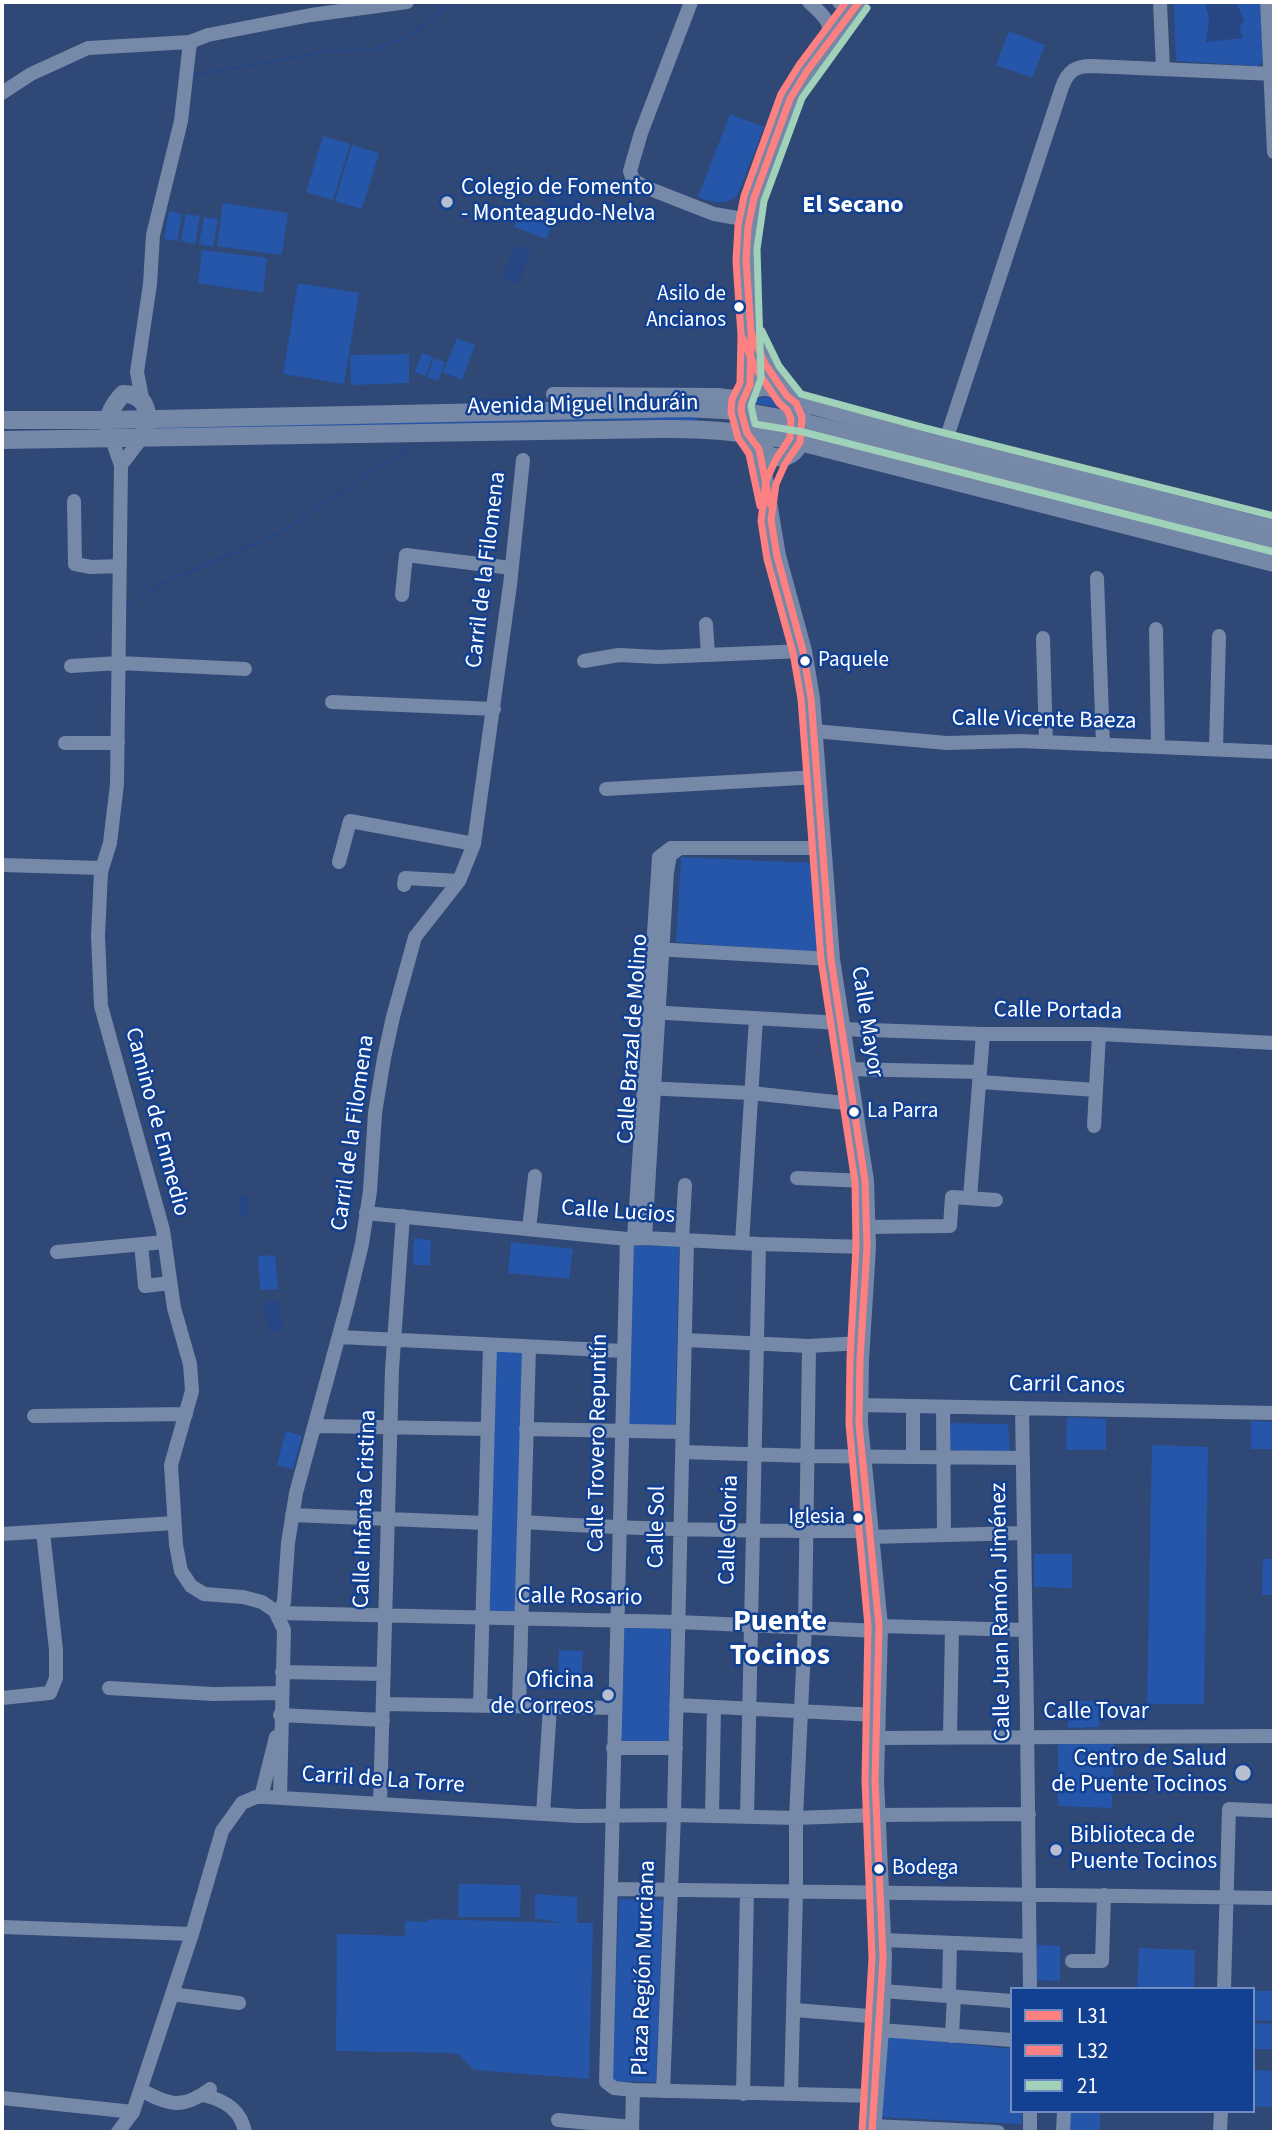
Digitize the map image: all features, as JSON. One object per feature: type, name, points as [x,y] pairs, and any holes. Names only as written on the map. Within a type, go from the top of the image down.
[{"type":"main road","points":[[796,448],[781,458],[768,455],[759,449],[747,433],[744,401],[751,377],[746,260],[749,220],[758,183],[790,99],[802,78],[859,2]]},
{"type":"main road","points":[[751,332],[762,359],[801,413],[802,422]]},
{"type":"main road","points":[[744,401],[754,388],[767,387],[791,400]]},
{"type":"main road","points":[[112,440],[109,419],[112,406],[123,394],[142,398],[148,419],[141,439]]},
{"type":"main road","name":"Avenida Miguel Induráin","points":[[2,419],[148,419],[653,408],[744,401],[802,422],[1274,542]]},
{"type":"main road","name":"Calle Mayor","points":[[771,510],[779,475],[796,448],[802,422]]},
{"type":"main road","name":"Avenida Miguel Induráin","points":[[2,440],[672,429],[747,433],[796,448],[1274,563]]},
{"type":"main road","name":"Calle Mayor","points":[[759,449],[771,510],[776,556],[803,650],[814,731],[831,959],[864,1181],[867,1247],[859,1405],[861,1457],[879,1629],[875,1738],[883,1991],[872,2129]]},
{"type":"street","points":[[2,93],[31,74],[88,48],[190,42],[310,15],[407,2]]},
{"type":"street","points":[[691,2],[641,133],[630,171],[633,180],[645,187],[715,214],[749,220]]},
{"type":"street","points":[[809,2],[827,20],[831,30],[830,42]]},
{"type":"street","points":[[839,2],[850,5],[859,2]]},
{"type":"street","points":[[1160,2],[1163,69]]},
{"type":"street","points":[[1267,2],[1274,152]]},
{"type":"street","points":[[142,398],[137,372],[150,284],[153,235],[181,121],[190,42]]},
{"type":"street","points":[[945,443],[1068,74],[1082,66],[1272,74]]},
{"type":"street","points":[[123,394],[137,372]]},
{"type":"street","points":[[553,394],[717,395],[744,401]]},
{"type":"street","points":[[791,400],[909,435],[1274,527]]},
{"type":"street","points":[[121,465],[141,439]]},
{"type":"street","name":"Camino de Enmedio","points":[[112,440],[121,465],[118,743],[117,784],[110,844],[102,868],[98,936],[101,1006],[165,1242],[174,1308],[190,1364],[192,1391],[171,1465],[174,1523],[181,1571],[191,1587],[204,1594],[252,1599],[279,1614]]},
{"type":"street","name":"Carril de la Filomena","points":[[279,1614],[284,1602],[292,1515],[357,1264],[370,1191],[376,1113],[384,1058],[415,937],[459,881],[474,844],[494,709],[523,460]]},
{"type":"street","points":[[74,500],[75,564],[91,567],[120,566]]},
{"type":"street","points":[[402,595],[406,555],[511,568]]},
{"type":"street","points":[[1097,578],[1103,744]]},
{"type":"street","points":[[706,624],[708,655]]},
{"type":"street","points":[[1156,629],[1158,746]]},
{"type":"street","points":[[1216,749],[1219,636]]},
{"type":"street","points":[[1043,638],[1046,742]]},
{"type":"street","points":[[584,661],[619,655],[708,655],[803,650]]},
{"type":"street","points":[[71,666],[119,663],[245,669]]},
{"type":"street","points":[[332,702],[494,709]]},
{"type":"street","name":"Calle Vicente Baeza","points":[[814,731],[947,743],[1046,742],[1274,752]]},
{"type":"street","points":[[65,743],[118,743]]},
{"type":"street","points":[[606,789],[818,777]]},
{"type":"street","points":[[339,862],[350,821],[474,844]]},
{"type":"street","name":"Calle Trovero Repuntín","points":[[613,1816],[624,1351],[648,1088],[657,949],[657,862],[661,853],[680,848],[821,848]]},
{"type":"street","points":[[2,865],[102,868]]},
{"type":"street","points":[[404,885],[405,878],[459,881]]},
{"type":"street","points":[[657,949],[831,959]]},
{"type":"street","name":"Calle Portada","points":[[653,1013],[983,1034],[1099,1034],[1274,1043]]},
{"type":"street","points":[[742,1243],[756,1018]]},
{"type":"street","points":[[970,1198],[983,1034]]},
{"type":"street","points":[[1094,1126],[1099,1034]]},
{"type":"street","points":[[846,1069],[980,1077],[1096,1090]]},
{"type":"street","points":[[648,1088],[854,1104]]},
{"type":"street","points":[[530,1229],[535,1177]]},
{"type":"street","points":[[797,1178],[864,1181]]},
{"type":"street","name":"Calle Sol","points":[[674,1815],[686,1340],[685,1185]]},
{"type":"street","points":[[867,1227],[950,1226],[952,1198],[996,1200]]},
{"type":"street","name":"Calle Lucios","points":[[366,1213],[635,1238],[867,1247]]},
{"type":"street","name":"Calle Infanta Cristina","points":[[380,1803],[391,1428],[402,1216]]},
{"type":"street","points":[[57,1252],[165,1242]]},
{"type":"street","points":[[141,1244],[145,1286],[170,1283]]},
{"type":"street","name":"Calle Gloria","points":[[747,1817],[759,1244]]},
{"type":"street","points":[[339,1337],[624,1351]]},
{"type":"street","points":[[686,1340],[809,1346],[861,1343]]},
{"type":"street","points":[[480,1705],[490,1346]]},
{"type":"street","points":[[791,2094],[796,1818],[805,1626],[809,1346]]},
{"type":"street","points":[[519,1706],[529,1347]]},
{"type":"street","name":"Carril Canos","points":[[859,1405],[1274,1413]]},
{"type":"street","points":[[913,1406],[913,1457]]},
{"type":"street","points":[[943,1407],[944,1535]]},
{"type":"street","name":"Calle Juan Ramón Jiménez","points":[[1022,1408],[1030,1987]]},
{"type":"street","points":[[34,1416],[186,1414]]},
{"type":"street","points":[[315,1426],[488,1429]]},
{"type":"street","points":[[526,1429],[682,1432]]},
{"type":"street","points":[[682,1452],[1023,1458]]},
{"type":"street","points":[[292,1515],[485,1523]]},
{"type":"street","points":[[524,1522],[752,1532],[1024,1534]]},
{"type":"street","points":[[2,1534],[174,1523]]},
{"type":"street","points":[[2,1698],[50,1693],[56,1678],[56,1650],[43,1532]]},
{"type":"street","points":[[279,1614],[284,1630],[279,1798]]},
{"type":"street","name":"Calle Rosario","points":[[279,1614],[879,1629],[1025,1630]]},
{"type":"street","points":[[950,1736],[953,1628]]},
{"type":"street","points":[[282,1672],[384,1675]]},
{"type":"street","points":[[108,1688],[213,1694],[281,1693]]},
{"type":"street","points":[[383,1704],[615,1708]]},
{"type":"street","points":[[676,1705],[877,1715]]},
{"type":"street","points":[[543,1814],[550,1707]]},
{"type":"street","points":[[712,1816],[714,1707]]},
{"type":"street","points":[[281,1716],[383,1720]]},
{"type":"street","points":[[118,2132],[133,2112],[141,2090],[192,1934],[222,1830],[237,1807],[261,1797],[281,1716]]},
{"type":"street","name":"Calle Tovar","points":[[875,1738],[1026,1735],[1274,1736]]},
{"type":"street","points":[[613,1748],[676,1748]]},
{"type":"street","name":"Carril de La Torre","points":[[261,1797],[613,1816],[796,1818],[1029,1814]]},
{"type":"street","points":[[1224,1987],[1229,1809],[1274,1811]]},
{"type":"street","name":"Plaza Región Murciana","points":[[613,1816],[605,2078],[610,2087],[663,2091],[674,1815]]},
{"type":"street","points":[[611,1889],[1274,1898]]},
{"type":"street","points":[[743,2094],[747,1891]]},
{"type":"street","points":[[1072,1961],[1102,1961],[1104,1895]]},
{"type":"street","points":[[2,1927],[192,1934]]},
{"type":"street","points":[[882,1940],[1030,1946]]},
{"type":"street","points":[[950,1943],[952,2036]]},
{"type":"street","points":[[883,1991],[1010,2001]]},
{"type":"street","points":[[172,1994],[239,2003]]},
{"type":"street","points":[[794,2010],[952,2036],[1010,2040]]},
{"type":"street","points":[[141,2090],[176,2105],[206,2092],[227,2103],[242,2118],[245,2132]]},
{"type":"street","points":[[558,2120],[632,2130],[633,2090]]},
{"type":"street","points":[[663,2091],[875,2096]]},
{"type":"street","points":[[2,2098],[133,2112]]},
{"type":"street","points":[[1030,2113],[1030,2132]]},
{"type":"street","points":[[1063,2132],[1064,2113]]},
{"type":"street","points":[[1220,2132],[1221,2113]]},
{"type":"street","points":[[872,2129],[998,2132]]},
{"type":"shaded area","points":[[1174,2],[1260,2],[1263,60],[1258,66],[1176,61]]},
{"type":"shaded area","points":[[1205,2],[1239,2],[1237,4],[1244,21],[1239,27],[1243,38],[1206,42],[1209,19]]},
{"type":"shaded area","points":[[1009,31],[1045,45],[1032,78],[996,65]]},
{"type":"shaded area","points":[[730,114],[764,127],[738,194],[729,201],[714,202],[698,197]]},
{"type":"shaded area","points":[[323,136],[350,144],[333,200],[306,192]]},
{"type":"shaded area","points":[[352,145],[379,153],[362,209],[335,201]]},
{"type":"shaded area","points":[[548,184],[582,196],[576,214],[541,201]]},
{"type":"shaded area","points":[[223,203],[288,213],[282,255],[217,246]]},
{"type":"shaded area","points":[[169,211],[182,214],[177,241],[164,239]]},
{"type":"shaded area","points":[[519,213],[552,225],[546,239],[514,227]]},
{"type":"shaded area","points":[[186,214],[200,216],[195,244],[181,241]]},
{"type":"shaded area","points":[[204,217],[218,219],[213,247],[199,244]]},
{"type":"shaded area","points":[[515,245],[531,251],[519,284],[502,278]]},
{"type":"shaded area","points":[[202,250],[267,258],[263,293],[198,283]]},
{"type":"shaded area","points":[[298,283],[359,293],[344,384],[283,374]]},
{"type":"shaded area","points":[[457,338],[475,345],[462,380],[443,372]]},
{"type":"shaded area","points":[[422,353],[433,357],[425,376],[415,372]]},
{"type":"shaded area","points":[[409,354],[409,383],[351,385],[350,355]]},
{"type":"shaded area","points":[[434,358],[445,362],[438,381],[427,377]]},
{"type":"shaded area","points":[[769,397],[781,401],[789,409],[755,403],[759,398]]},
{"type":"shaded area","points":[[698,416],[697,421],[160,429],[161,426]]},
{"type":"shaded area","points":[[822,433],[1274,548],[1274,555],[820,440]]},
{"type":"shaded area","points":[[681,857],[811,863],[819,953],[676,942]]},
{"type":"shaded area","points":[[241,1195],[248,1196],[250,1200],[248,1215],[238,1214]]},
{"type":"shaded area","points":[[414,1238],[431,1240],[430,1265],[413,1265]]},
{"type":"shaded area","points":[[511,1242],[573,1249],[569,1279],[508,1273]]},
{"type":"shaded area","points":[[633,1246],[679,1246],[675,1430],[627,1429]]},
{"type":"shaded area","points":[[275,1255],[278,1289],[260,1290],[258,1256]]},
{"type":"shaded area","points":[[278,1300],[284,1330],[269,1333],[263,1303]]},
{"type":"shaded area","points":[[495,1350],[522,1351],[516,1615],[488,1614]]},
{"type":"shaded area","points":[[1067,1417],[1106,1419],[1106,1450],[1066,1450]]},
{"type":"shaded area","points":[[1251,1421],[1274,1422],[1274,1449],[1251,1449]]},
{"type":"shaded area","points":[[947,1423],[1008,1424],[1010,1452],[947,1450]]},
{"type":"shaded area","points":[[286,1431],[302,1436],[293,1469],[277,1465]]},
{"type":"shaded area","points":[[1152,1445],[1208,1447],[1204,1704],[1147,1704]]},
{"type":"shaded area","points":[[1034,1554],[1072,1554],[1072,1588],[1034,1587]]},
{"type":"shaded area","points":[[1263,1559],[1274,1559],[1274,1595],[1262,1595]]},
{"type":"shaded area","points":[[625,1627],[670,1631],[669,1737],[666,1742],[623,1741],[621,1738],[622,1629]]},
{"type":"shaded area","points":[[559,1650],[583,1651],[581,1687],[558,1687]]},
{"type":"shaded area","points":[[1069,1701],[1100,1701],[1099,1727],[1068,1728]]},
{"type":"shaded area","points":[[1058,1738],[1114,1739],[1112,1808],[1058,1806]]},
{"type":"shaded area","points":[[459,1884],[521,1885],[520,1917],[458,1917]]},
{"type":"shaded area","points":[[535,1894],[577,1897],[577,1923],[593,1923],[589,2079],[474,2070],[459,2055],[451,2053],[336,2051],[337,1934],[405,1936],[405,1921],[427,1922],[428,1919],[563,1923],[535,1918]]},
{"type":"shaded area","points":[[619,1899],[663,1900],[656,2082],[612,2081]]},
{"type":"shaded area","points":[[1037,1945],[1060,1946],[1060,1981],[1037,1980]]},
{"type":"shaded area","points":[[1139,1948],[1195,1950],[1194,1987],[1137,1987]]},
{"type":"shaded area","points":[[1255,1991],[1274,1991],[1274,2021],[1255,2020]]},
{"type":"shaded area","points":[[1255,2023],[1274,2024],[1274,2049],[1255,2049]]},
{"type":"shaded area","points":[[885,2036],[1010,2049],[1010,2113],[1022,2113],[1022,2124],[878,2117]]},
{"type":"shaded area","points":[[1255,2070],[1274,2071],[1274,2107],[1255,2106]]},
{"type":"shaded area","points":[[1067,2113],[1100,2113],[1100,2131],[1068,2130]]},
{"type":"waterway","points":[[192,76],[327,51],[374,50],[417,32],[452,2]]},
{"type":"waterway","points":[[125,607],[163,583],[280,533],[410,447]]},
{"type":"transit line","name":"L32","points":[[846,2],[781,94],[744,196],[738,226],[736,261],[741,335],[756,369],[791,419],[790,438],[766,481],[761,521],[767,559],[793,653],[801,699],[821,960],[855,1182],[856,1247],[849,1424],[868,1626],[865,1780],[872,1958],[862,2131]]},
{"type":"transit line","name":"L31","points":[[859,2],[807,71],[790,99],[754,198],[748,227],[746,260],[751,332],[765,364],[787,396],[796,403],[802,417],[800,442],[785,464],[776,484],[771,520],[777,556],[803,651],[811,698],[831,959],[865,1181],[867,1247],[859,1424],[879,1626],[875,1780],[883,1958],[872,2132]]},
{"type":"transit line","name":"21","points":[[867,8],[802,98],[764,201],[757,249],[761,378],[751,406],[755,424],[803,432],[1274,552]]},
{"type":"transit line","name":"21","points":[[762,331],[779,366],[801,394],[1274,516]]},
{"type":"transit line","name":"L32","points":[[741,336],[740,383],[732,399],[731,412],[738,438],[749,454],[760,506]]},
{"type":"transit line","name":"L31","points":[[751,336],[750,385],[741,411],[747,433],[759,449],[770,504]]},
{"type":"place","name":"Colegio de Fomento - Monteagudo-Nelva","points":[[447,202]]},
{"type":"place","name":"Asilo de Ancianos","points":[[739,307]]},
{"type":"place","name":"Paquele","points":[[805,661]]},
{"type":"place","name":"La Parra","points":[[854,1112]]},
{"type":"place","name":"Iglesia","points":[[858,1518]]},
{"type":"place","name":"Oficina de Correos","points":[[608,1695]]},
{"type":"place","name":"Centro de Salud de Puente Tocinos","points":[[1243,1773]]},
{"type":"place","name":"Biblioteca de Puente Tocinos","points":[[1056,1850]]},
{"type":"place","name":"Bodega","points":[[879,1869]]},
{"type":"district","name":"El Secano","points":[[853,207]]},
{"type":"district","name":"Puente Tocinos","points":[[780,1640]]}]
